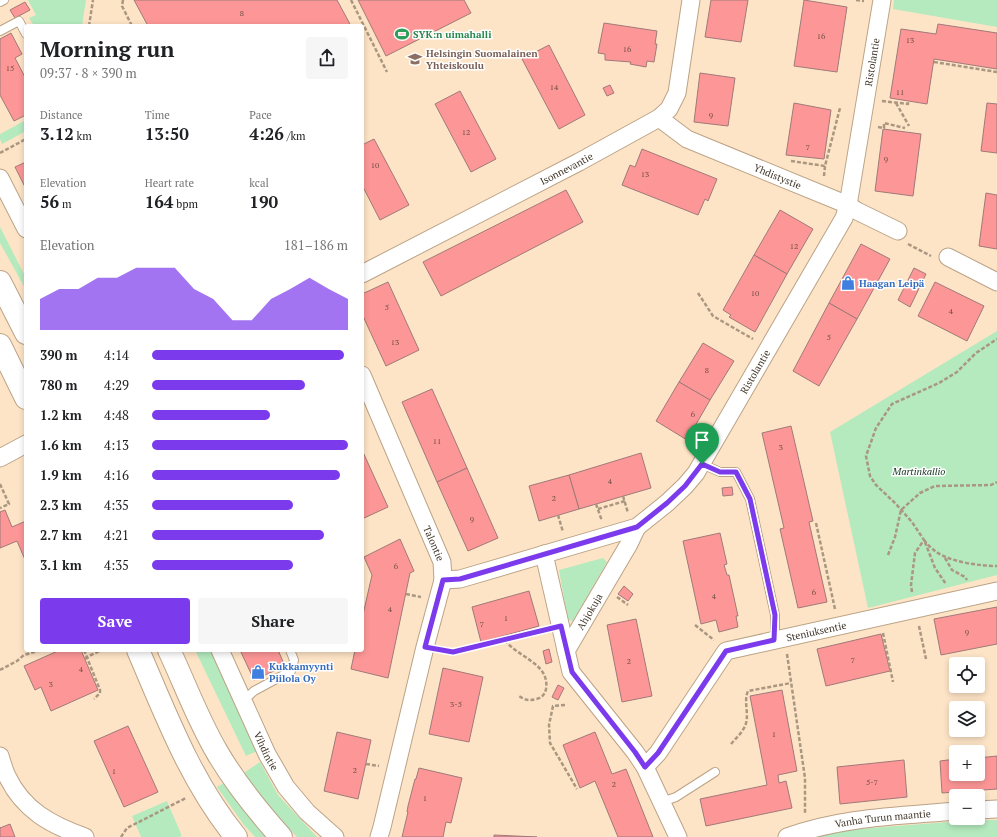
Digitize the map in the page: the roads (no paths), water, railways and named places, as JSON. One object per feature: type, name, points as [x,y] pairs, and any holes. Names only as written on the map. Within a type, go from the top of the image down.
[{"type":"main road","points":[[0,282],[24,329]]},
{"type":"main road","points":[[0,345],[24,394]]},
{"type":"main road","points":[[139,652],[192,771],[222,820],[236,837]]},
{"type":"main road","points":[[170,652],[217,752],[242,790],[281,837]]},
{"type":"street","name":"Isonnevantie","points":[[364,273],[579,162],[660,118],[669,109],[677,93],[692,0]]},
{"type":"street","name":"Ristolantie","points":[[443,580],[460,579],[637,527],[667,503],[685,486],[702,464],[844,218],[848,205],[882,0]]},
{"type":"street","name":"Yhdistystie","points":[[660,118],[687,139],[848,205],[902,238]]},
{"type":"street","points":[[0,178],[24,225]]},
{"type":"street","points":[[941,257],[997,282]]},
{"type":"street","name":"Talontie","points":[[364,380],[442,562],[443,580],[425,647],[379,837]]},
{"type":"street","points":[[0,458],[24,445]]},
{"type":"street","name":"Ahjokuja","points":[[566,651],[629,544],[637,527]]},
{"type":"street","points":[[544,554],[572,672],[635,752],[645,767],[678,837]]},
{"type":"street","name":"Steniuksentie","points":[[645,767],[658,753],[726,651],[997,591]]},
{"type":"street","name":"Vihdintie","points":[[221,652],[267,754],[286,787],[307,812],[336,837]]},
{"type":"street","points":[[0,756],[7,776],[16,793],[40,817],[58,827],[85,837]]},
{"type":"street","points":[[985,810],[997,809]]},
{"type":"street","name":"Vanha Turun maantie","points":[[787,837],[835,824],[949,812]]},
{"type":"lane","points":[[0,2],[4,0]]},
{"type":"lane","points":[[0,31],[19,21],[24,30]]},
{"type":"lane","points":[[702,464],[720,472],[736,472],[750,499],[775,615],[778,640]]},
{"type":"lane","points":[[243,701],[254,691],[291,671],[294,660],[291,652]]},
{"type":"lane","points":[[662,802],[676,796],[715,772]]},
{"type":"place","name":"SYK:n uimahalli","points":[[402,34]]},
{"type":"place","name":"Helsingin Suomalainen Yhteiskoulu","points":[[415,59]]},
{"type":"place","name":"Haagan Leipä","points":[[848,283]]},
{"type":"place","name":"Kukkamyynti Piilola Oy","points":[[258,672]]},
{"type":"park label","name":"Martinkallio","points":[[919,471]]}]
